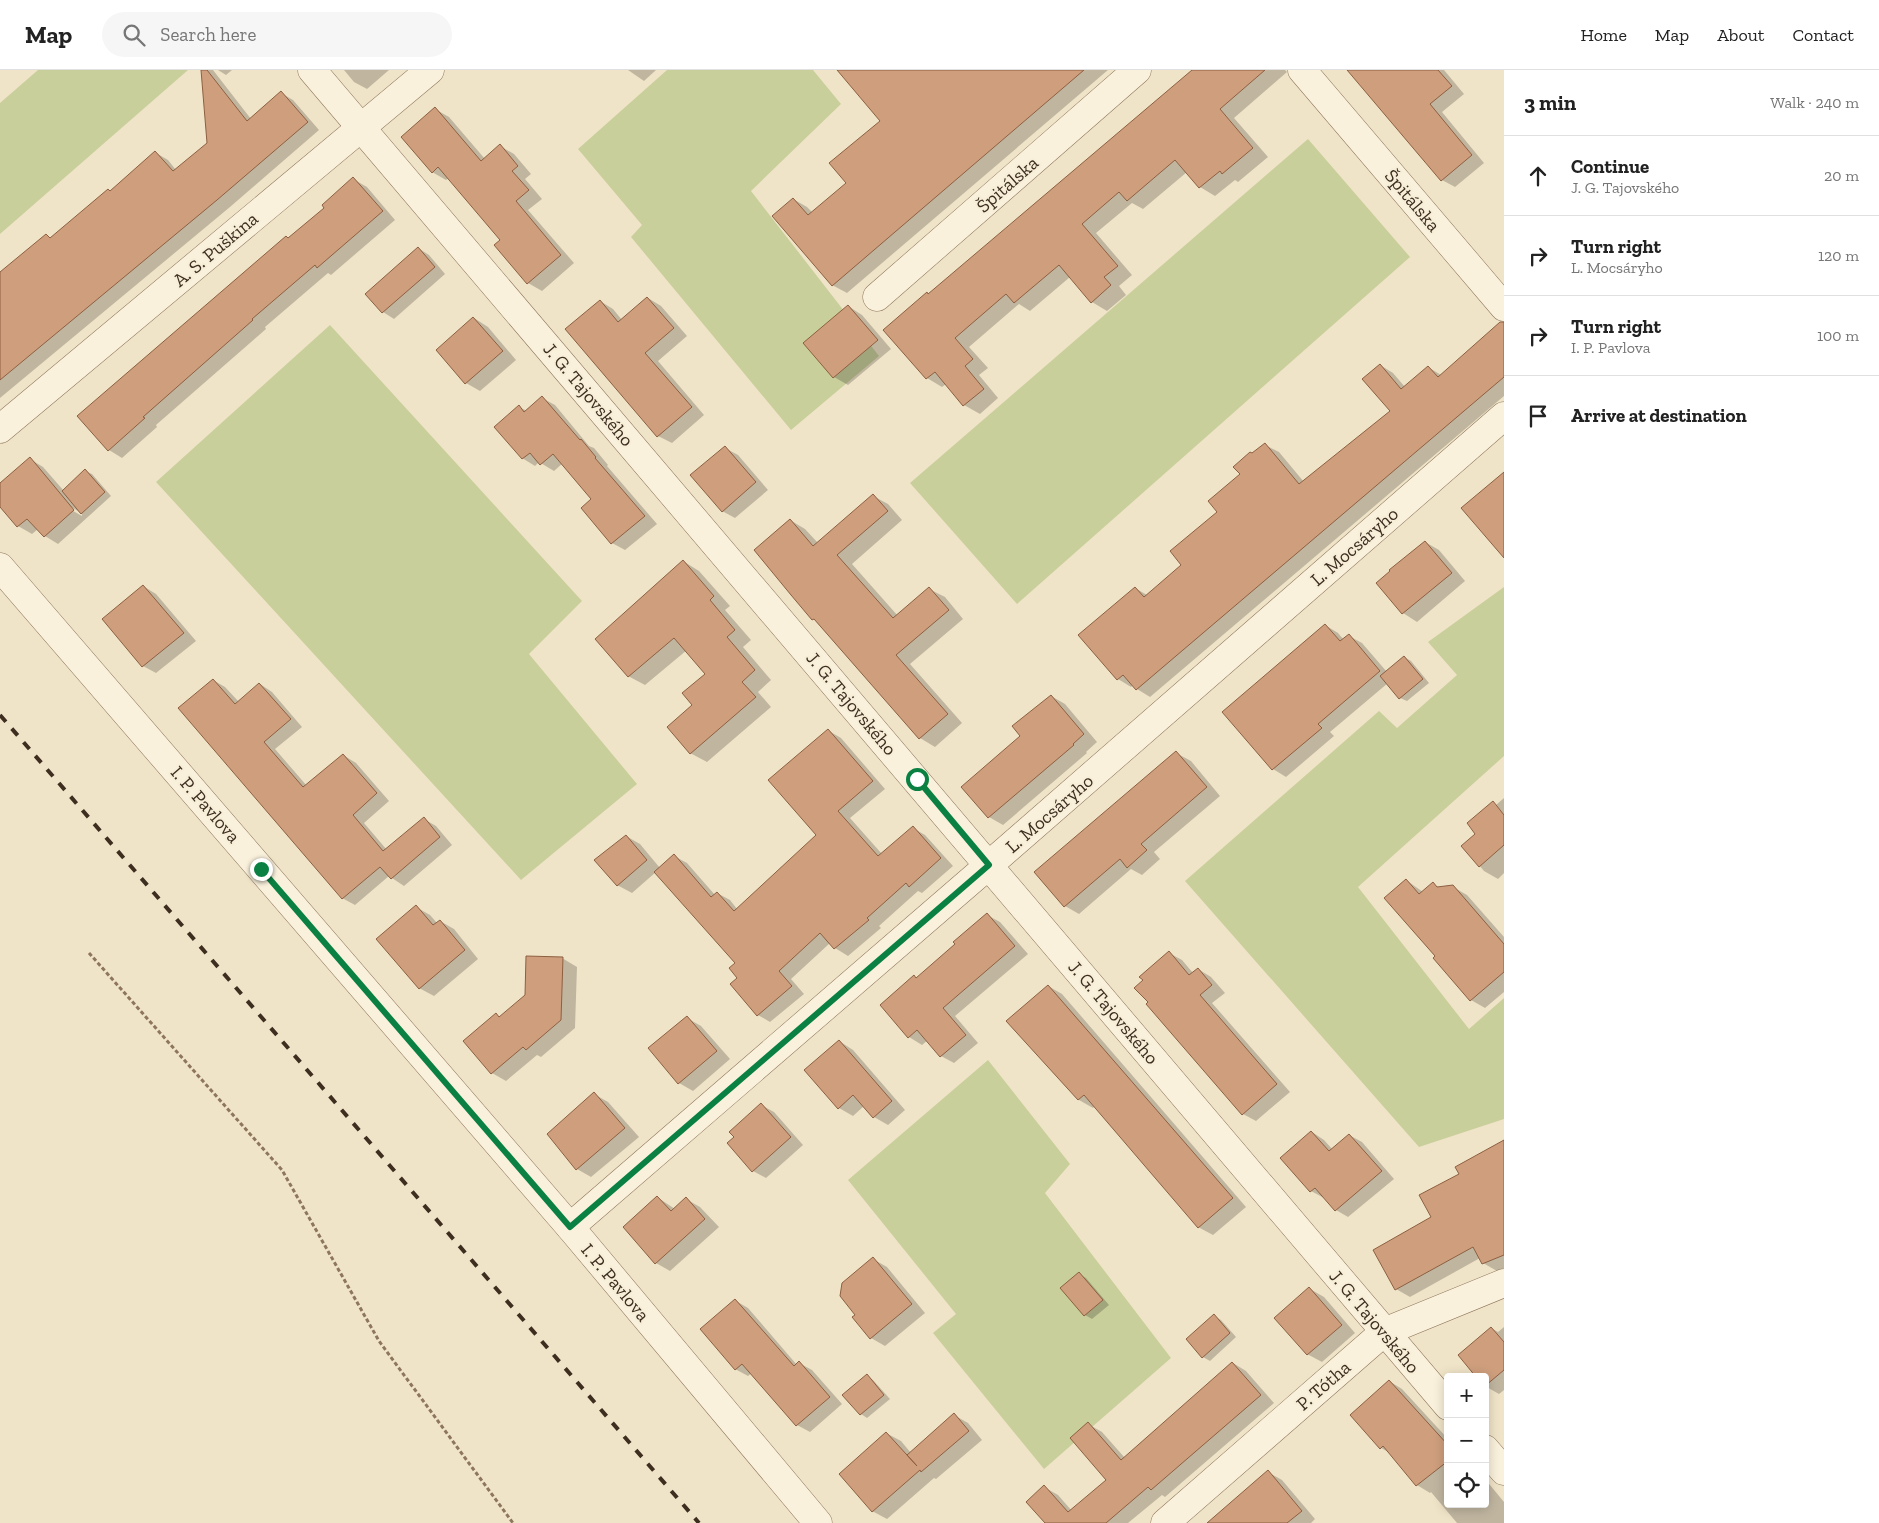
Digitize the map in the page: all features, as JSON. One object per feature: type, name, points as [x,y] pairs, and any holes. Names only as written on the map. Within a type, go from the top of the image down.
[{"type":"street","name":"J. G. Tajovského","points":[[312,70],[1444,1401]]},
{"type":"street","name":"A. S. Puškina","points":[[0,429],[430,70]]},
{"type":"street","name":"Špitálska","points":[[877,297],[1137,70]]},
{"type":"street","name":"Špitálska","points":[[1302,70],[1504,307]]},
{"type":"street","name":"L. Mocsáryho","points":[[570,1227],[1504,416]]},
{"type":"street","name":"I. P. Pavlova","points":[[0,567],[570,1227],[818,1523]]},
{"type":"street","name":"P. Tótha","points":[[1165,1523],[1384,1332],[1504,1283]]},
{"type":"street","points":[[1489,1454],[1504,1471]]},
{"type":"path","points":[[88,952],[282,1170],[379,1342],[513,1523]]},
{"type":"green space","points":[[38,70],[188,70],[0,234],[0,103]]},
{"type":"green space","points":[[667,70],[813,70],[841,104],[751,191],[879,356],[791,430],[631,237],[642,225],[578,149]]},
{"type":"green space","points":[[1308,139],[1410,257],[1017,604],[910,483]]},
{"type":"green space","points":[[330,325],[582,601],[529,654],[637,784],[521,880],[156,482]]},
{"type":"green space","points":[[1504,587],[1504,756],[1358,887],[1469,1029],[1504,998],[1504,1119],[1419,1147],[1185,881],[1379,711],[1397,728],[1457,675],[1428,642]]},
{"type":"green space","points":[[988,1060],[1070,1164],[1045,1193],[1171,1358],[1044,1469],[933,1333],[956,1314],[848,1180]]},
{"type":"building","points":[[201,70],[207,70],[247,121],[281,91],[308,122],[0,380],[0,272],[46,234],[50,238],[108,189],[110,191],[155,151],[173,171],[207,143]]},
{"type":"building","points":[[837,70],[1084,70],[832,286],[772,216],[793,198],[808,215],[846,183],[829,163],[880,121]]},
{"type":"building","points":[[1192,70],[1265,70],[1220,109],[1253,148],[1222,174],[1220,171],[1199,188],[1175,160],[1127,201],[1119,192],[1082,224],[1118,266],[1104,277],[1111,285],[1091,303],[1059,265],[1014,303],[1006,294],[955,338],[973,359],[965,366],[984,389],[963,406],[935,372],[926,379],[883,330]]},
{"type":"building","points":[[1347,70],[1438,70],[1452,86],[1430,104],[1472,155],[1441,181]]},
{"type":"building","points":[[435,107],[481,161],[500,144],[518,166],[512,171],[529,190],[516,201],[561,255],[527,284],[494,245],[500,240],[438,167],[432,173],[401,137]]},
{"type":"building","points":[[353,177],[383,211],[317,268],[315,265],[252,319],[108,451],[77,416],[286,236],[288,238],[324,208],[322,205]]},
{"type":"building","points":[[418,247],[435,267],[382,313],[365,294]]},
{"type":"building","points":[[647,297],[674,328],[645,353],[692,407],[657,437],[565,329],[600,300],[618,322]]},
{"type":"building","points":[[848,305],[878,340],[833,378],[803,343]]},
{"type":"building","points":[[473,317],[503,351],[465,384],[436,350]]},
{"type":"building","points":[[1500,322],[1504,322],[1504,377],[1136,690],[1123,675],[1117,680],[1078,635],[1135,587],[1144,597],[1181,565],[1170,551],[1217,512],[1208,501],[1240,474],[1233,467],[1250,452],[1252,453],[1265,443],[1299,484],[1390,411],[1362,379],[1380,364],[1401,389],[1428,366],[1438,377]]},
{"type":"building","points":[[542,396],[581,439],[645,516],[611,544],[581,508],[591,499],[553,454],[540,465],[530,453],[522,459],[494,427],[519,405],[524,412]]},
{"type":"building","points":[[725,446],[756,482],[722,512],[690,475]]},
{"type":"building","points":[[30,457],[74,510],[44,537],[27,519],[17,527],[0,507],[0,483]]},
{"type":"building","points":[[85,469],[105,492],[81,514],[62,491]]},
{"type":"building","points":[[1504,472],[1504,558],[1461,508]]},
{"type":"building","points":[[873,494],[888,511],[837,555],[893,618],[929,587],[949,610],[896,655],[948,714],[919,739],[814,619],[812,620],[754,550],[790,519],[813,546]]},
{"type":"building","points":[[1425,541],[1452,573],[1402,614],[1376,583]]},
{"type":"building","points":[[683,560],[714,596],[710,600],[735,630],[727,637],[755,670],[742,682],[756,697],[690,754],[667,727],[692,705],[682,693],[705,674],[674,638],[628,677],[595,639]]},
{"type":"building","points":[[143,585],[184,633],[142,667],[102,619]]},
{"type":"building","points":[[1325,624],[1340,641],[1349,634],[1380,671],[1318,724],[1322,728],[1272,770],[1222,712]]},
{"type":"building","points":[[1404,656],[1423,679],[1399,699],[1380,676]]},
{"type":"building","points":[[213,679],[235,704],[259,683],[291,719],[264,742],[303,787],[343,754],[377,793],[353,815],[383,851],[424,817],[440,837],[391,879],[380,867],[342,899],[178,708]]},
{"type":"building","points":[[1051,695],[1084,734],[1074,745],[988,818],[961,787],[1020,736],[1012,726]]},
{"type":"building","points":[[828,729],[873,781],[838,811],[878,856],[913,826],[941,858],[909,887],[906,883],[867,918],[869,920],[834,949],[820,933],[779,971],[792,986],[757,1016],[730,984],[737,978],[729,968],[735,963],[654,872],[674,854],[711,897],[717,892],[734,911],[816,835],[768,780]]},
{"type":"building","points":[[1176,751],[1207,787],[1141,844],[1147,850],[1127,868],[1120,859],[1064,907],[1034,872]]},
{"type":"building","points":[[1493,801],[1504,815],[1504,845],[1479,867],[1461,846],[1475,834],[1467,823]]},
{"type":"building","points":[[626,835],[647,860],[617,886],[594,860]]},
{"type":"building","points":[[1406,879],[1419,894],[1433,882],[1437,887],[1453,885],[1504,944],[1504,972],[1470,1001],[1433,958],[1435,956],[1384,898]]},
{"type":"building","points":[[416,905],[433,925],[440,920],[465,950],[419,989],[376,939]]},
{"type":"building","points":[[987,913],[1015,946],[943,1008],[966,1035],[940,1057],[917,1030],[908,1038],[880,1005],[914,975],[916,978],[955,944],[953,942]]},
{"type":"building","points":[[1169,951],[1189,975],[1198,968],[1212,985],[1200,995],[1277,1084],[1242,1115],[1146,1004],[1148,1002],[1134,988],[1143,980],[1139,977]]},
{"type":"building","points":[[526,956],[563,957],[561,1020],[526,1050],[523,1047],[491,1074],[463,1041],[496,1013],[499,1017],[525,995]]},
{"type":"building","points":[[1048,985],[1233,1198],[1198,1228],[1084,1095],[1078,1100],[1006,1021]]},
{"type":"building","points":[[687,1016],[717,1051],[678,1084],[648,1048]]},
{"type":"building","points":[[839,1040],[892,1101],[873,1118],[853,1095],[838,1109],[804,1070]]},
{"type":"building","points":[[594,1092],[625,1128],[576,1170],[547,1134]]},
{"type":"building","points":[[761,1103],[791,1137],[752,1172],[727,1143],[734,1137],[729,1132]]},
{"type":"building","points":[[1311,1131],[1329,1151],[1349,1134],[1382,1171],[1335,1211],[1315,1188],[1310,1192],[1280,1158]]},
{"type":"building","points":[[1504,1140],[1504,1255],[1482,1264],[1473,1247],[1395,1290],[1373,1250],[1431,1217],[1419,1195],[1459,1174],[1455,1167]]},
{"type":"building","points":[[657,1196],[671,1211],[686,1197],[705,1219],[655,1264],[623,1227]]},
{"type":"building","points":[[873,1257],[912,1304],[870,1339],[852,1317],[855,1315],[840,1296],[842,1283]]},
{"type":"building","points":[[1079,1272],[1103,1300],[1084,1316],[1060,1288]]},
{"type":"building","points":[[1309,1287],[1342,1325],[1307,1355],[1274,1318]]},
{"type":"building","points":[[735,1299],[794,1366],[799,1361],[830,1397],[796,1426],[742,1364],[735,1370],[700,1329]]},
{"type":"building","points":[[1214,1314],[1230,1333],[1202,1358],[1186,1339]]},
{"type":"building","points":[[1491,1327],[1504,1342],[1504,1370],[1489,1383],[1489,1373],[1473,1373],[1458,1355]]},
{"type":"building","points":[[1232,1362],[1261,1395],[1151,1490],[1148,1487],[1106,1523],[1045,1523],[1026,1502],[1044,1485],[1068,1512],[1106,1480],[1070,1438],[1088,1422],[1121,1460]]},
{"type":"building","points":[[867,1374],[884,1395],[860,1415],[842,1395]]},
{"type":"building","points":[[1389,1380],[1444,1441],[1444,1464],[1416,1486],[1383,1446],[1380,1449],[1350,1415]]},
{"type":"building","points":[[954,1413],[969,1431],[872,1512],[839,1474],[886,1432],[917,1466],[907,1455]]},
{"type":"building","points":[[1268,1470],[1302,1511],[1287,1523],[1207,1523]]},
{"type":"railway","points":[[0,715],[699,1523]]},
{"type":"route","points":[[261,869],[570,1227],[989,865],[917,779]]}]
